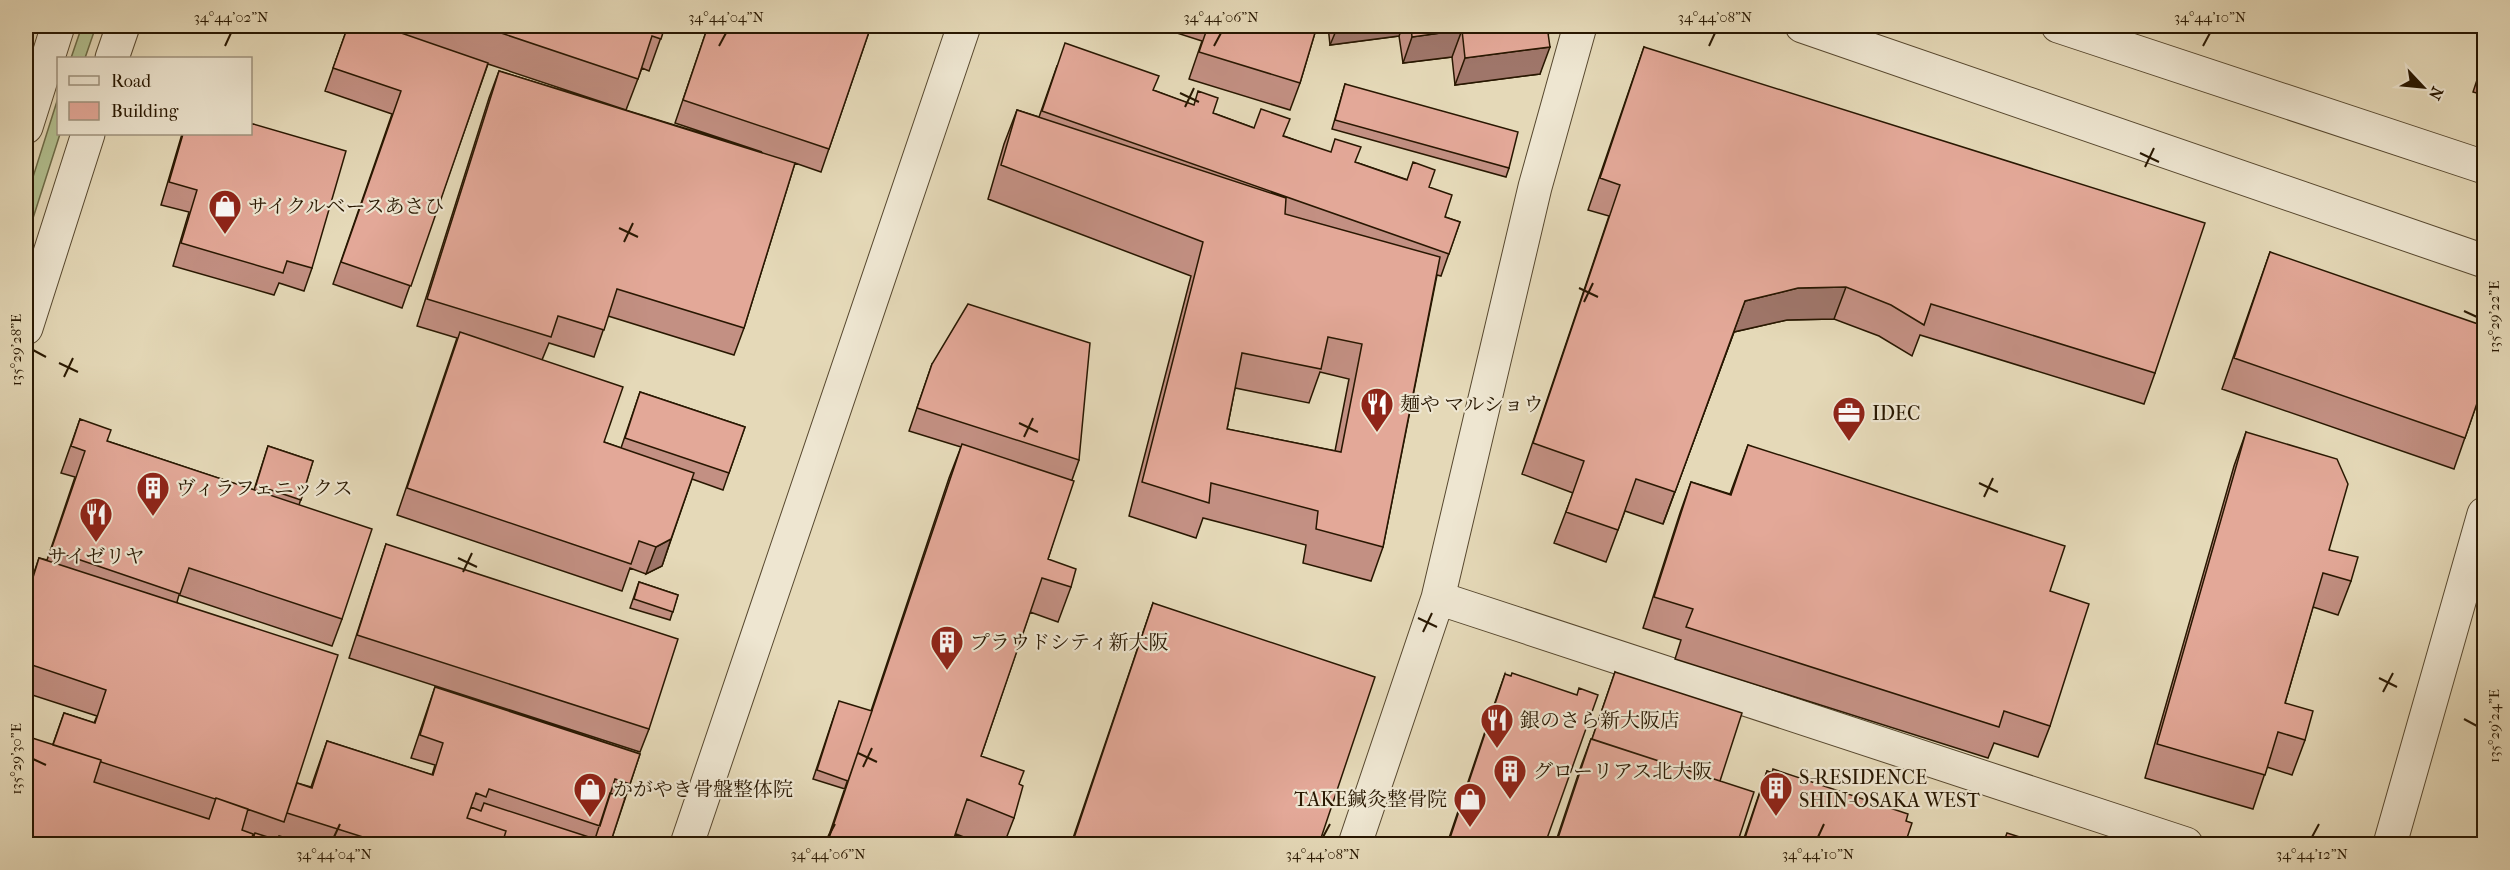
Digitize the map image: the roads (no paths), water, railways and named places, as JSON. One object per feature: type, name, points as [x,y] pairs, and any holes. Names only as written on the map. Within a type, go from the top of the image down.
[{"type":"street","points":[[26,127],[58,26]]},
{"type":"street","points":[[112,57],[123,26]]},
{"type":"street","points":[[687,844],[964,26]]},
{"type":"street","points":[[1355,844],[1438,598],[1536,187],[1580,26]]},
{"type":"street","points":[[1802,26],[2484,261]]},
{"type":"street","points":[[2058,26],[2484,167]]},
{"type":"street","points":[[26,328],[88,135]]},
{"type":"street","points":[[2390,844],[2484,514]]},
{"type":"street","points":[[1438,598],[2186,844]]},
{"type":"place","name":"サイクルベースあさひ","points":[[225,235]]},
{"type":"place","name":"麺や マルショウ","points":[[1377,433]]},
{"type":"place","name":"IDEC","points":[[1849,442]]},
{"type":"place","name":"ヴィラフェニックス","points":[[153,517]]},
{"type":"place","name":"サイゼリヤ","points":[[96,543]]},
{"type":"place","name":"プラウドシティ新大阪","points":[[947,671]]},
{"type":"place","name":"銀のさら新大阪店","points":[[1497,749]]},
{"type":"place","name":"グローリアス北大阪","points":[[1510,800]]},
{"type":"place","name":"S-RESIDENCE SHIN-OSAKA WEST","points":[[1776,817]]},
{"type":"place","name":"かがやき骨盤整体院","points":[[590,818]]},
{"type":"place","name":"TAKE鍼灸整骨院","points":[[1470,828]]}]
